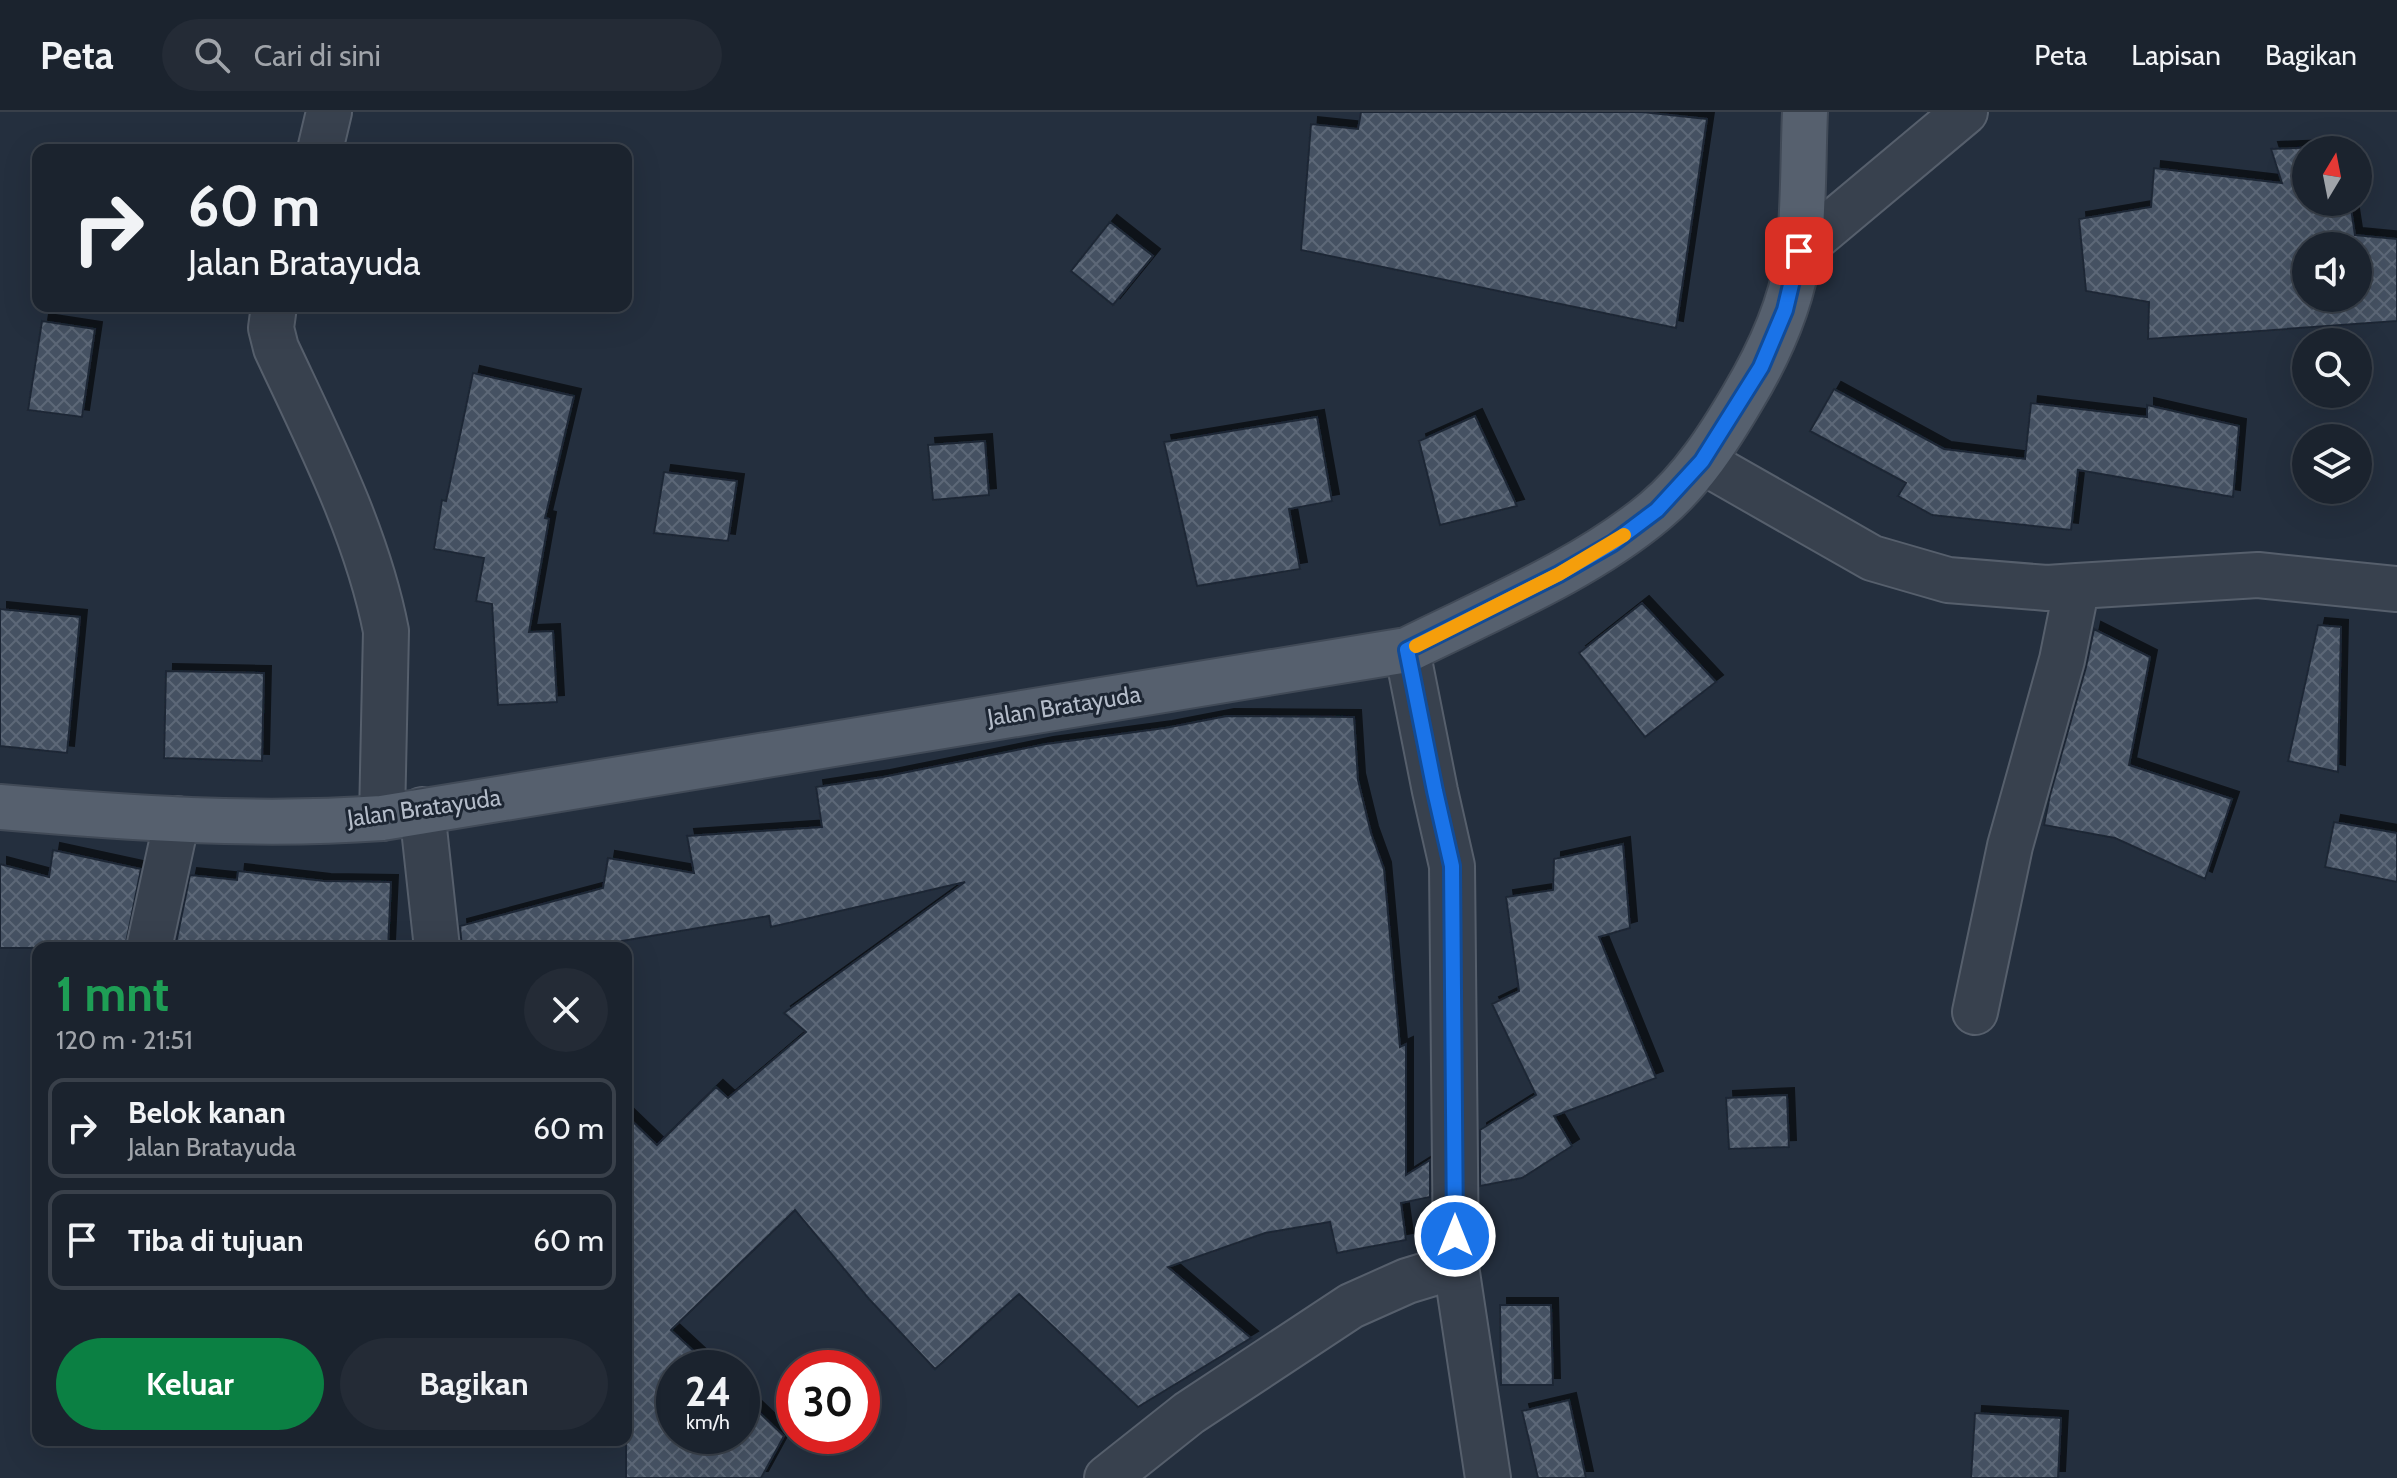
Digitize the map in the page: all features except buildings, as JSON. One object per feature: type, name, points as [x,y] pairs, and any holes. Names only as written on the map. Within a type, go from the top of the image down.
[{"type":"main road","name":"Jalan Bratayuda","points":[[0,807],[177,819],[320,822],[402,814],[1407,650],[1559,574],[1613,543],[1657,510],[1702,461],[1761,367],[1785,310],[1799,251],[1805,112]]},
{"type":"street","points":[[321,144],[329,112]]},
{"type":"street","points":[[1799,251],[1965,112]]},
{"type":"street","points":[[273,312],[271,328],[276,348],[357,529],[381,606],[386,631],[402,814],[435,942]]},
{"type":"street","points":[[1702,461],[1872,558],[1948,580],[2047,588],[2258,575],[2397,589]]},
{"type":"street","points":[[1975,1012],[2010,846],[2062,660],[2077,586]]},
{"type":"street","points":[[1407,650],[1452,866],[1456,1266],[1488,1478]]},
{"type":"street","points":[[150,942],[177,819]]},
{"type":"street","points":[[1107,1478],[1189,1413],[1351,1306],[1407,1281],[1456,1266]]},
{"type":"slow traffic","points":[[1416,646],[1559,574],[1624,535]]},
{"type":"route","points":[[1455,1236],[1452,866],[1407,650],[1559,574],[1613,543],[1657,510],[1702,461],[1761,367],[1785,310],[1799,251]]}]
